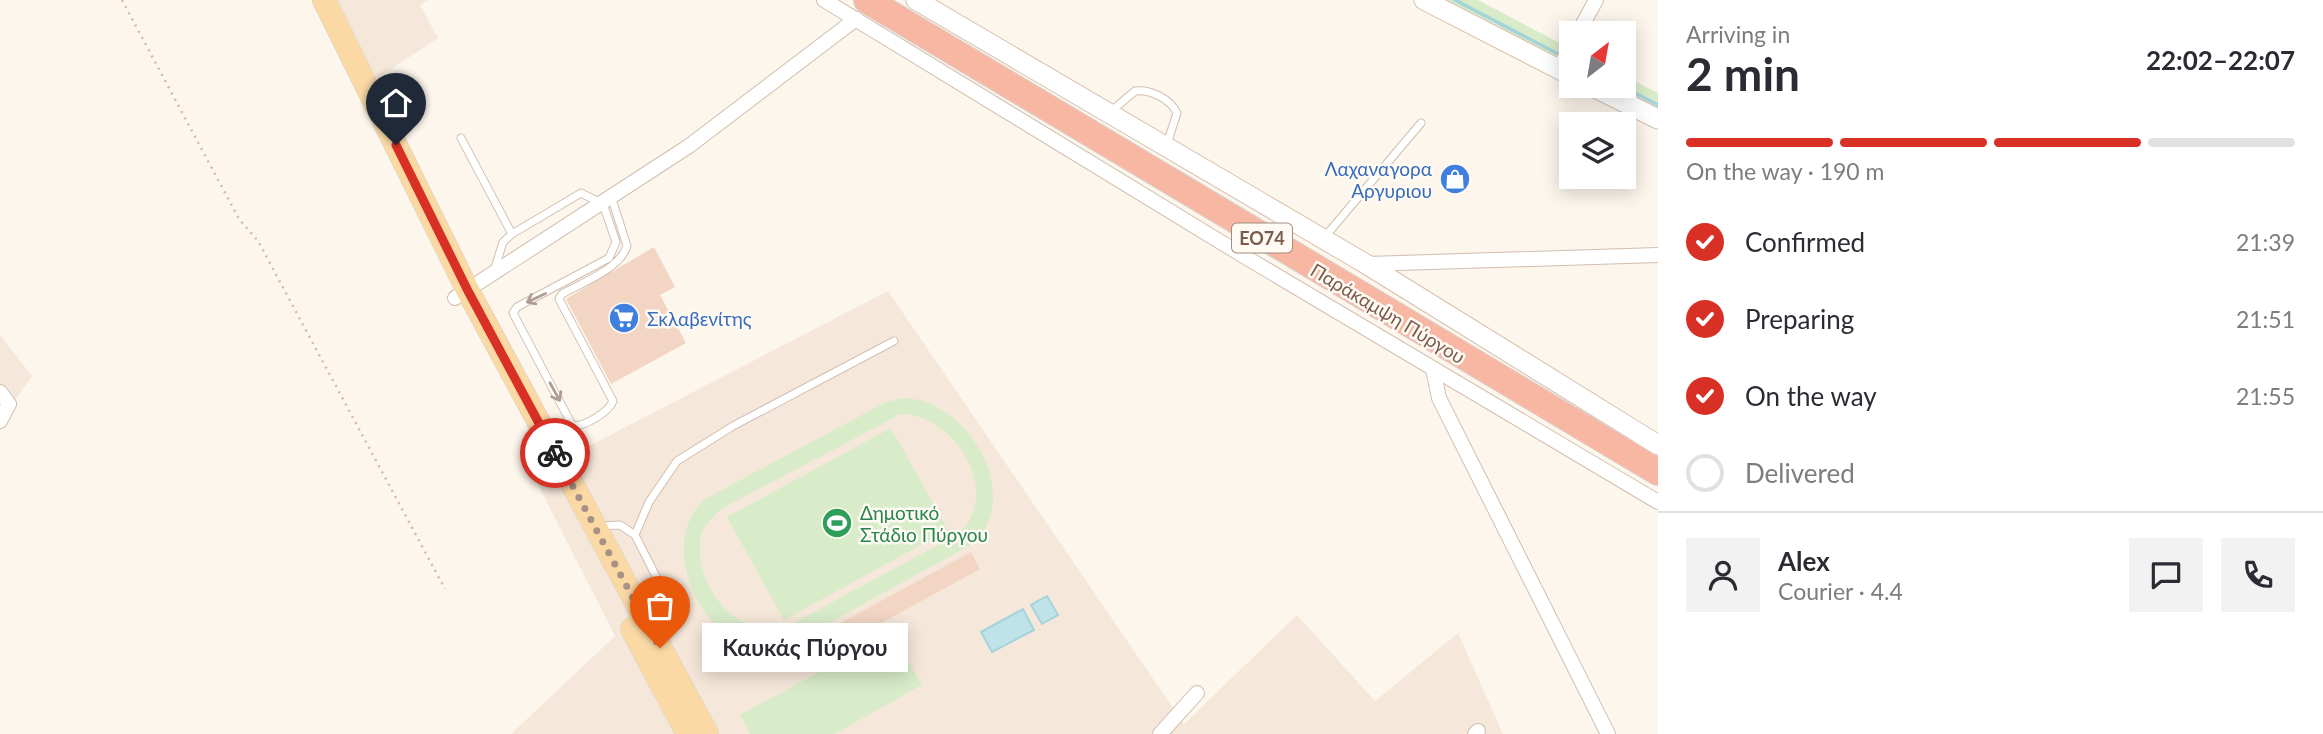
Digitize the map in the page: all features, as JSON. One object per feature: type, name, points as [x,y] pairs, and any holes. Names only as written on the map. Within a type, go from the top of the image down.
[{"type":"highway","name":"Παράκαμψη Πύργου","points":[[862,9],[1658,472]]},
{"type":"main road","points":[[311,0],[461,294],[553,463],[688,734]]},
{"type":"main road","points":[[324,0],[461,294]]},
{"type":"main road","points":[[553,463],[595,527],[707,734]]},
{"type":"street","points":[[824,0],[862,9],[1433,369],[1658,502]]},
{"type":"street","points":[[916,0],[1366,264],[1658,445]]},
{"type":"street","points":[[1424,0],[1559,67]]},
{"type":"street","points":[[1585,21],[1596,0]]},
{"type":"street","points":[[461,294],[607,201],[720,124],[862,9]]},
{"type":"street","points":[[1615,98],[1658,120]]},
{"type":"street","points":[[1366,264],[1658,255]]},
{"type":"street","points":[[1433,369],[1439,398],[1608,734]]},
{"type":"street","points":[[0,392],[9,404],[0,421]]},
{"type":"street","points":[[1160,734],[1197,693]]},
{"type":"lane","points":[[1108,113],[1135,91],[1149,92],[1167,101],[1177,113],[1166,146]]},
{"type":"lane","points":[[1323,239],[1421,123]]},
{"type":"lane","points":[[461,138],[512,234]]},
{"type":"lane","points":[[492,275],[503,242],[512,234],[582,193],[607,201],[627,246],[626,251],[612,265],[559,297],[613,401],[609,408],[576,427],[513,313],[517,307],[609,258],[617,243],[607,201]]},
{"type":"lane","points":[[635,535],[649,502],[677,461],[733,426],[894,341]]},
{"type":"lane","points":[[595,527],[620,525],[635,535],[662,588],[662,601],[649,627]]},
{"type":"path","points":[[122,0],[239,219],[258,240],[445,589]]},
{"type":"shaded area","points":[[329,0],[428,0],[420,5],[438,38],[370,83]]},
{"type":"shaded area","points":[[888,291],[1184,724],[1297,615],[1375,701],[1458,633],[1503,734],[511,734],[615,636],[533,475]]},
{"type":"shaded area","points":[[0,335],[32,376],[0,421]]},
{"type":"green space","points":[[1438,0],[1478,0],[1559,43],[1559,63]]},
{"type":"green space","points":[[1636,82],[1658,93],[1658,113],[1629,98],[1636,98]]},
{"type":"green space","points":[[904,398],[924,401],[959,423],[974,440],[991,479],[993,500],[985,529],[974,543],[789,645],[762,649],[737,641],[715,624],[698,601],[687,575],[684,547],[689,521],[705,499],[886,402]],"holes":[[[908,414],[927,420],[943,430],[957,445],[968,461],[975,479],[976,498],[971,516],[960,533],[781,630],[763,629],[732,615],[710,588],[703,571],[701,535],[709,521],[721,509],[899,415]]]},
{"type":"green space","name":"Δημοτικό Στάδιο Πύργου","points":[[891,428],[948,530],[784,620],[727,517]]},
{"type":"green space","points":[[891,633],[922,685],[834,734],[750,734],[740,715]]},
{"type":"water","points":[[1047,596],[1058,615],[1042,624],[1031,605]]},
{"type":"water","points":[[1023,609],[1034,630],[992,652],[981,632]]},
{"type":"building","name":"Σκλαβενίτης","points":[[654,247],[675,287],[660,295],[686,343],[611,384],[566,299]]},
{"type":"building","points":[[971,552],[980,569],[797,669],[789,651]]},
{"type":"waterway","points":[[1455,0],[1559,54]]},
{"type":"waterway","points":[[1636,94],[1658,105]]},
{"type":"way so far","points":[[555,453],[660,648]]},
{"type":"place","name":"Λαχαναγορα Αργυριου","points":[[1455,179]]},
{"type":"place","name":"Σκλαβενίτης","points":[[624,318]]},
{"type":"place","name":"Δημοτικό Στάδιο Πύργου","points":[[837,523]]},
{"type":"place","name":"Καυκάς Πύργου","points":[[660,648]]},
{"type":"route","points":[[396,145],[468,291],[555,453]]}]
